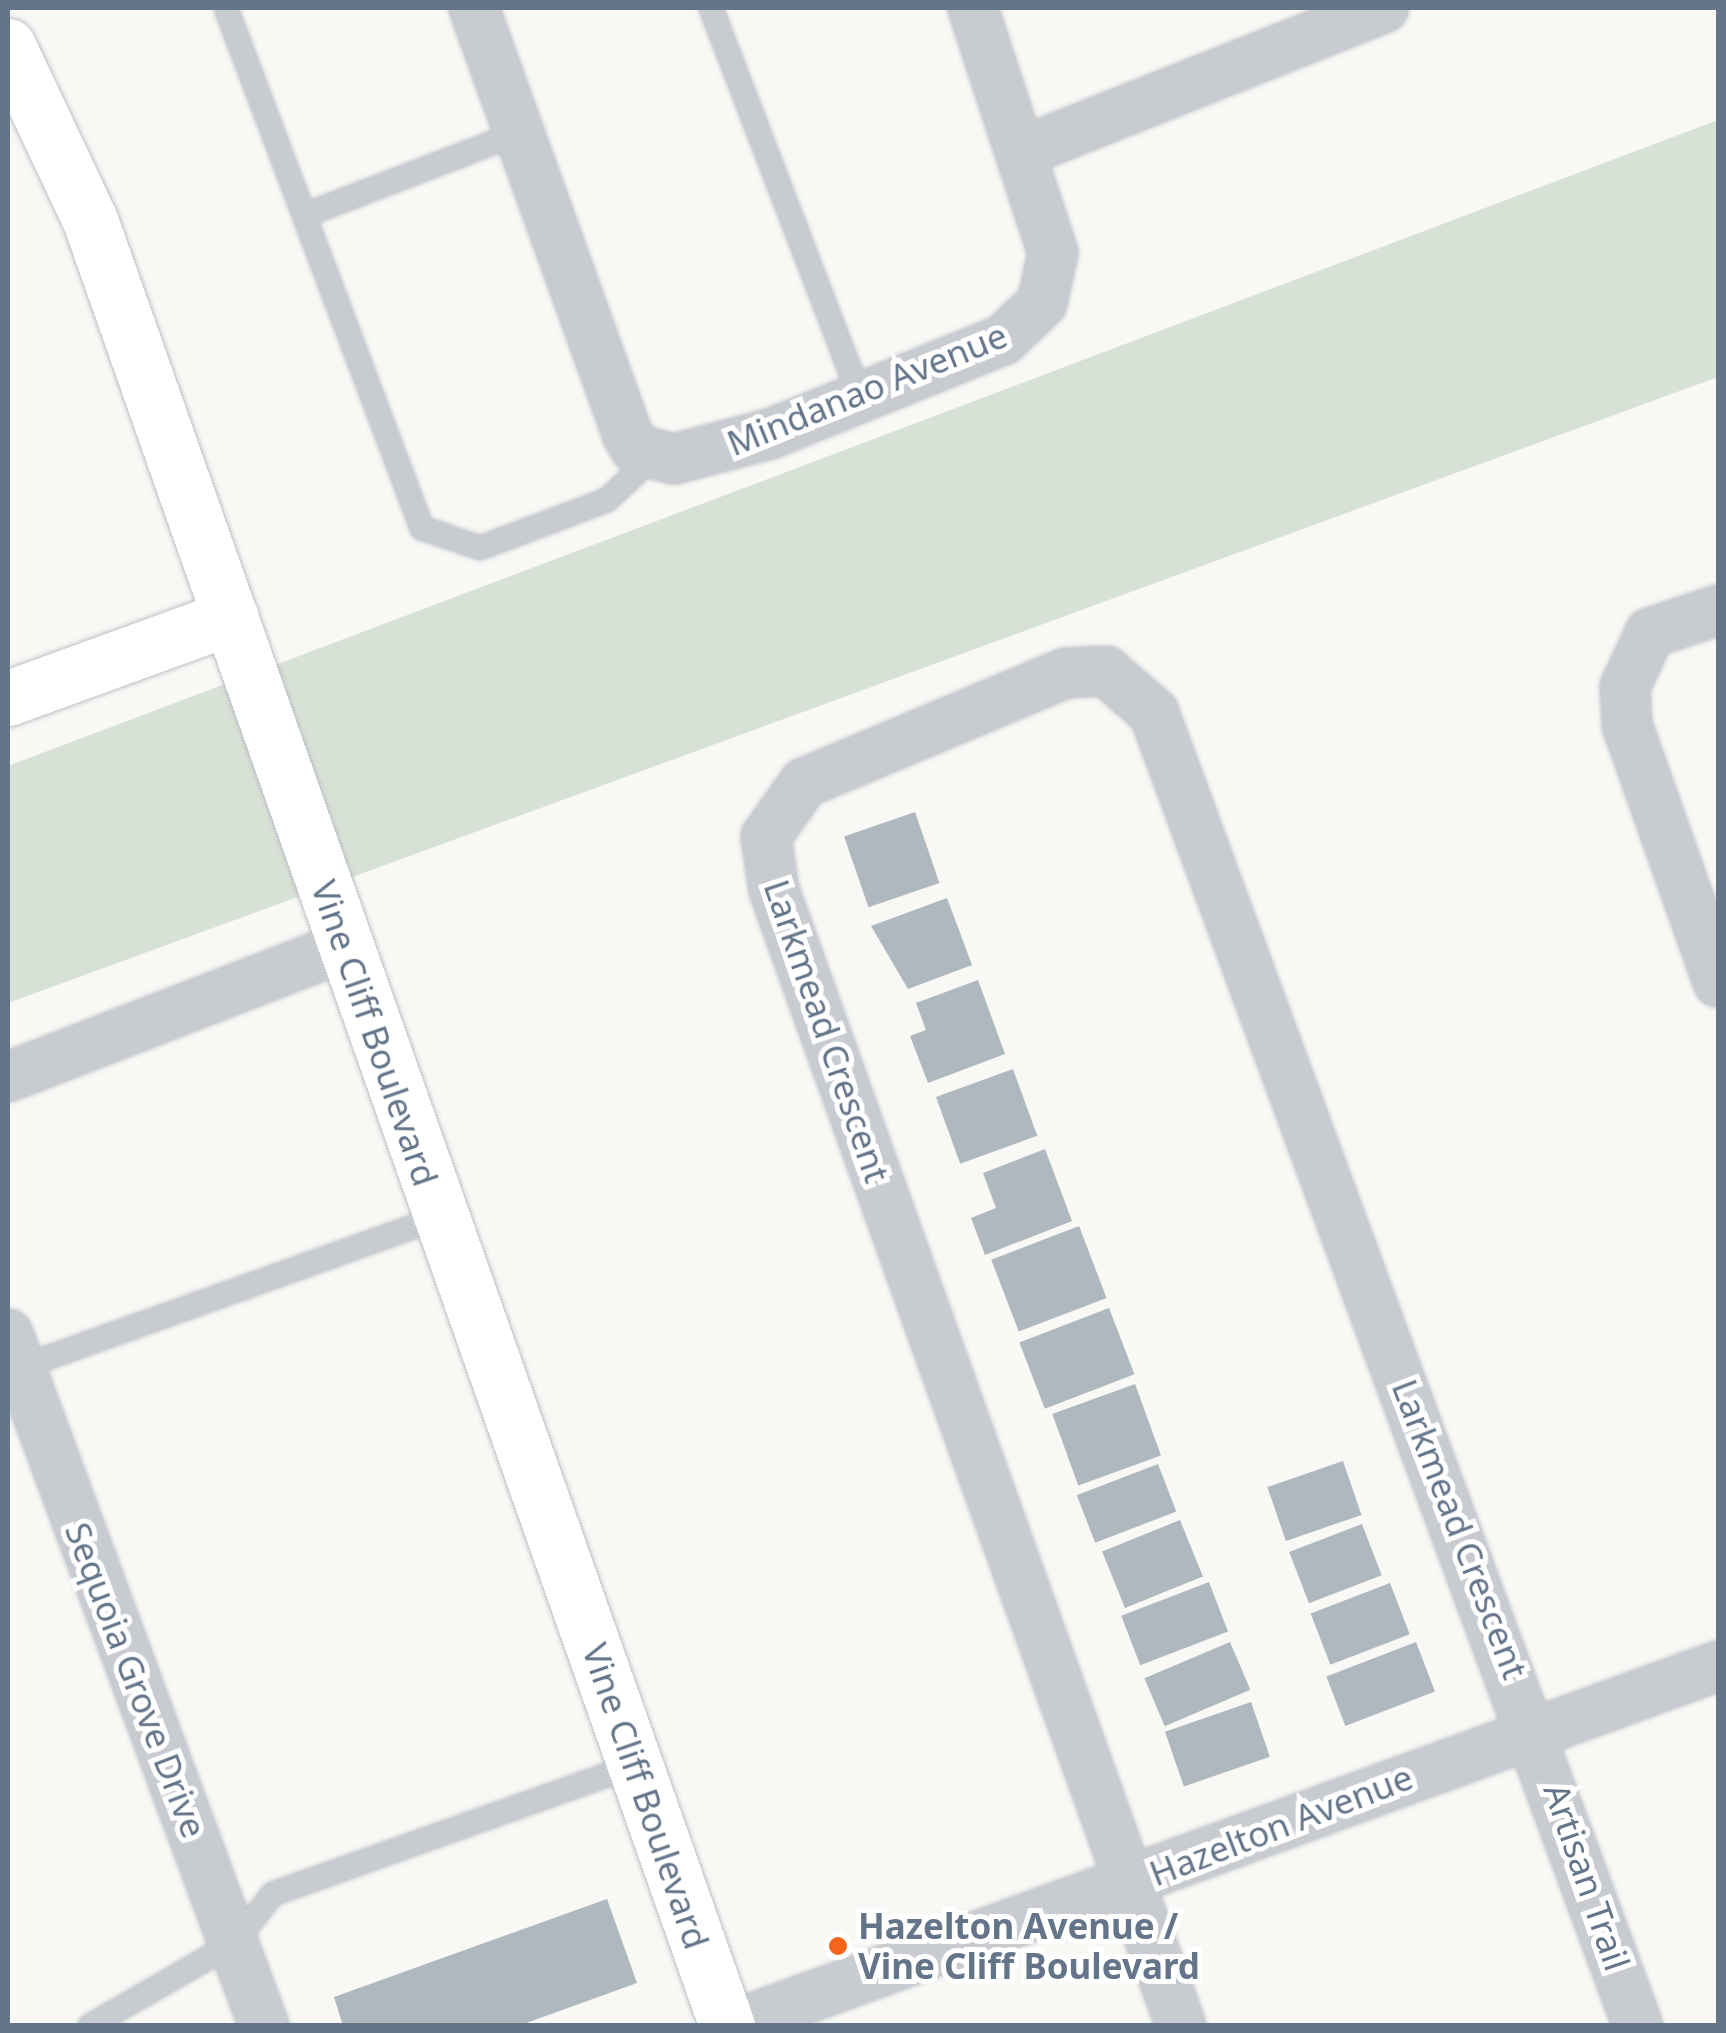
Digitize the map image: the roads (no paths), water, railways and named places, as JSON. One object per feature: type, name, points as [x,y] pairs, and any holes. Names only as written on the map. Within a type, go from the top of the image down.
[{"type":"street","points":[[474,8],[524,131],[626,434],[653,457]]},
{"type":"street","name":"Mindanao Avenue","points":[[653,457],[692,456],[861,398],[1003,340],[1042,303],[1053,253],[1024,151],[974,8]]},
{"type":"street","points":[[1024,151],[1384,8]]},
{"type":"street","name":"Vine Cliff Boulevard","points":[[8,46],[90,220],[344,947],[729,2026]]},
{"type":"street","points":[[1718,610],[1650,633],[1625,687],[1626,726],[1718,982]]},
{"type":"street","points":[[8,698],[231,617]]},
{"type":"street","name":"Larkmead Crescent","points":[[1181,2026],[774,890],[766,837],[804,783],[1066,673],[1106,672],[1154,713],[1535,1729]]},
{"type":"street","points":[[8,1076],[344,947]]},
{"type":"street","name":"Sequoia Grove Drive","points":[[13,1351],[264,2026]]},
{"type":"street","name":"Hazelton Avenue","points":[[729,2026],[1128,1883],[1535,1729],[1718,1666]]},
{"type":"street","name":"Artisan Trail","points":[[1535,1729],[1638,2026]]},
{"type":"lane","points":[[226,8],[412,515],[437,540],[480,548],[570,519],[607,500],[653,457]]},
{"type":"lane","points":[[711,8],[861,398]]},
{"type":"lane","points":[[305,216],[524,131]]},
{"type":"lane","points":[[13,1351],[440,1217]]},
{"type":"lane","points":[[90,2026],[234,1943],[273,1894],[636,1766]]},
{"type":"place","name":"Hazelton Avenue / Vine Cliff Boulevard","points":[[838,1946]]}]
